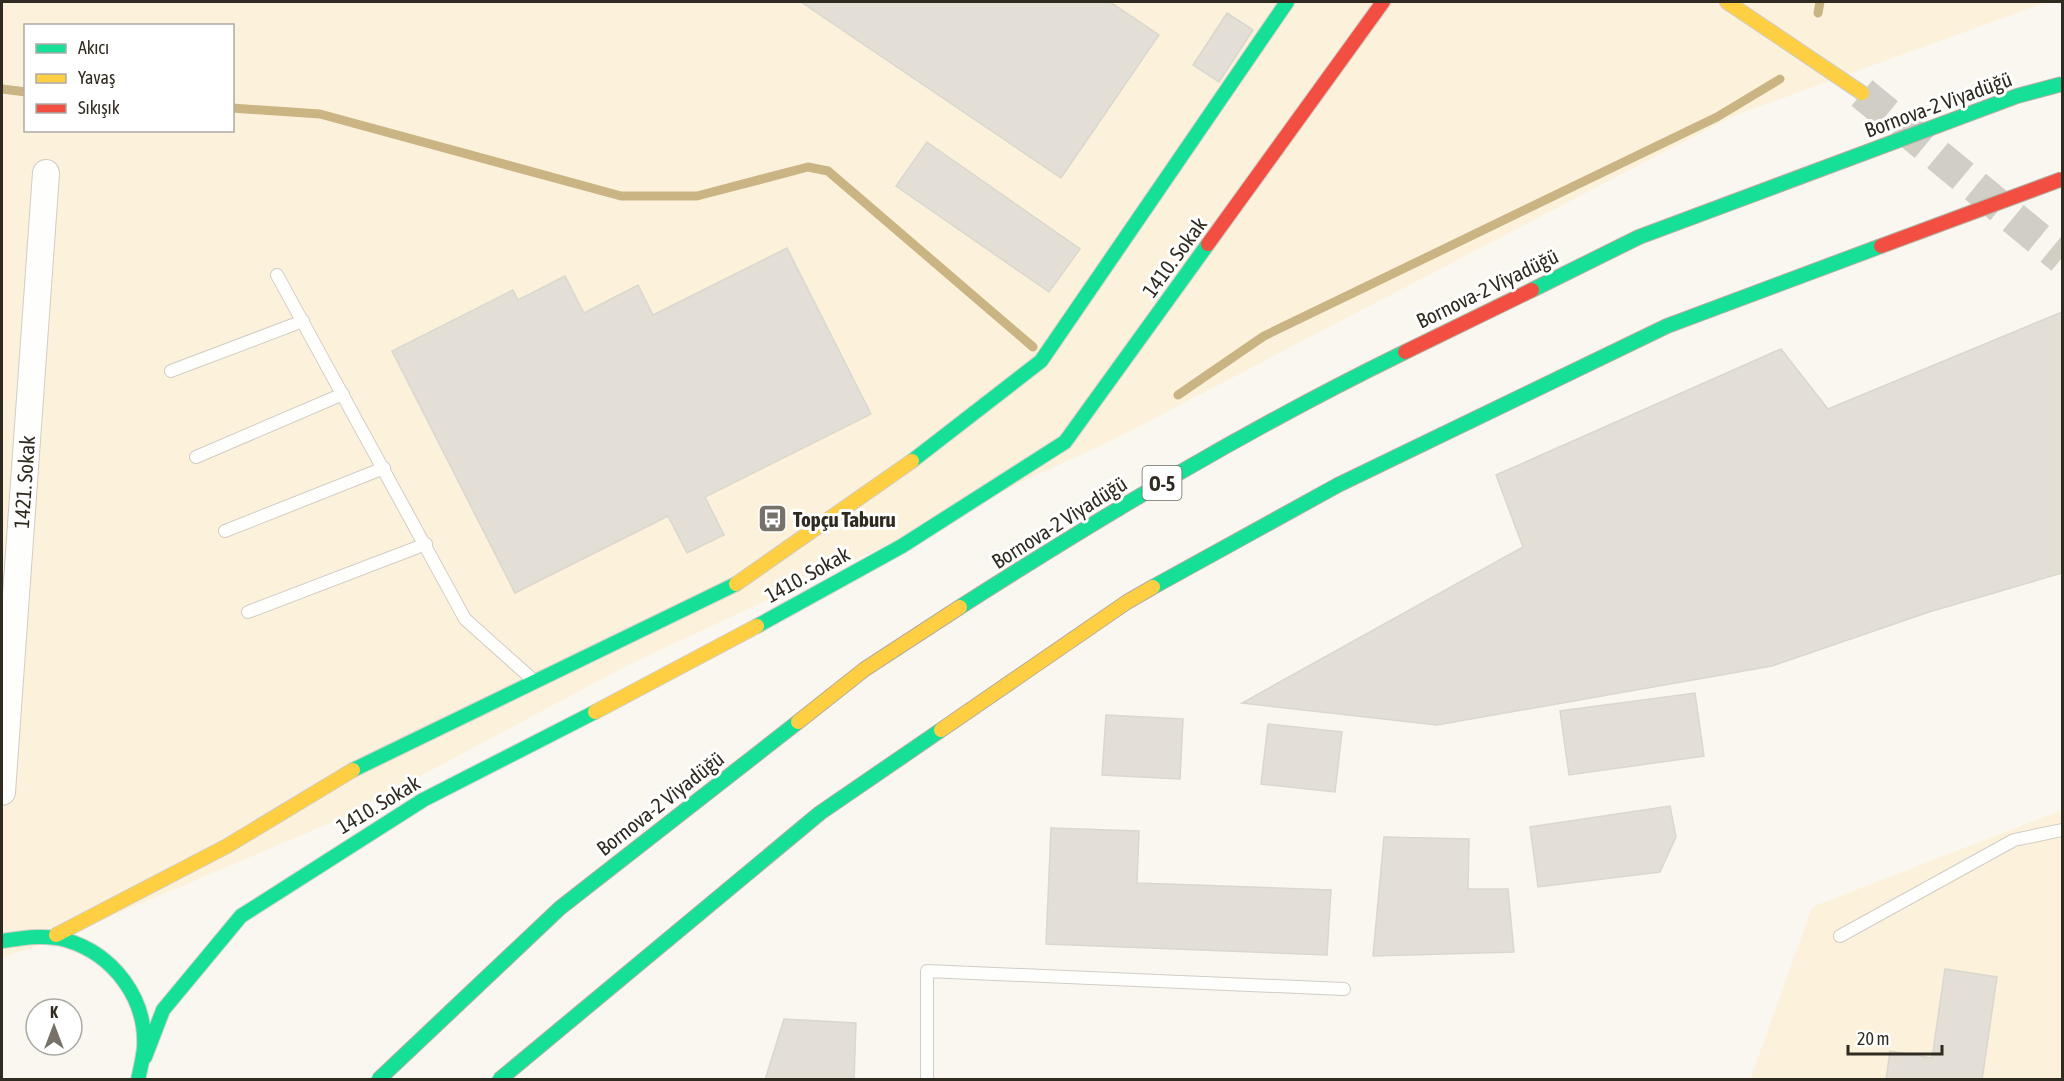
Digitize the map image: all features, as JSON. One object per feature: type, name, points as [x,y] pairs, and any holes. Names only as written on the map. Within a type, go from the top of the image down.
[{"type":"main road","name":"1410. Sokak","points":[[56,935],[227,846],[371,759],[733,586],[880,486],[1041,361],[1287,2]]},
{"type":"main road","name":"1410. Sokak","points":[[142,1071],[163,1010],[241,916],[327,859],[423,800],[701,657],[902,546],[1065,442],[1383,2]]},
{"type":"main road","points":[[1727,2],[1862,93]]},
{"type":"main road","name":"Bornova-2 Viyadüğü","points":[[378,1080],[578,893],[865,669],[1083,529],[1299,404],[1639,237],[2017,96],[2062,84]]},
{"type":"main road","points":[[499,1080],[820,813],[1127,602],[1338,485],[1666,326],[2062,179]]},
{"type":"main road","points":[[2,941],[22,935],[56,935],[87,946],[114,966],[133,992],[144,1023],[142,1071]]},
{"type":"street","name":"1421. Sokak","points":[[2,792],[46,173]]},
{"type":"lane","points":[[277,275],[465,619],[536,682]]},
{"type":"lane","points":[[171,371],[303,321]]},
{"type":"lane","points":[[196,457],[343,394]]},
{"type":"lane","points":[[225,531],[384,468]]},
{"type":"lane","points":[[248,612],[426,544]]},
{"type":"lane","points":[[1840,936],[2014,840],[2062,830]]},
{"type":"lane","points":[[927,1080],[927,971],[1344,989]]},
{"type":"shaded area","points":[[2,2],[2047,2],[1733,116],[1117,438],[630,664],[342,818],[60,938],[2,958]]},
{"type":"shaded area","points":[[2062,810],[2062,1079],[1750,1080],[1812,907]]},
{"type":"building","points":[[801,2],[1110,2],[1159,35],[1061,178]]},
{"type":"building","points":[[1227,13],[1253,30],[1219,82],[1193,65]]},
{"type":"building","points":[[927,142],[1080,249],[1049,292],[896,186]]},
{"type":"building","points":[[787,248],[871,414],[705,497],[724,535],[687,553],[668,516],[515,593],[392,351],[513,290],[518,300],[565,276],[584,313],[638,285],[653,315]]},
{"type":"building","points":[[2062,312],[2062,573],[1929,612],[1772,666],[1437,725],[1242,703],[1523,547],[1496,475],[1781,349],[1828,409]]},
{"type":"building","points":[[1695,693],[1704,756],[1569,775],[1560,711]]},
{"type":"building","points":[[1106,715],[1183,719],[1180,779],[1102,775]]},
{"type":"building","points":[[1268,724],[1342,732],[1335,792],[1261,784]]},
{"type":"building","points":[[1670,806],[1676,837],[1660,872],[1538,887],[1530,827]]},
{"type":"building","points":[[1051,828],[1139,831],[1137,883],[1331,890],[1327,955],[1046,944]]},
{"type":"building","points":[[1384,837],[1469,839],[1468,889],[1508,889],[1514,952],[1373,956]]},
{"type":"building","points":[[1945,969],[1997,977],[1982,1080],[1886,1080],[1890,1051],[1932,1058]]},
{"type":"building","points":[[784,1019],[856,1023],[854,1080],[765,1080]]},
{"type":"waterway","points":[[1818,13],[1820,2]]},
{"type":"waterway","points":[[1178,395],[1264,336],[1717,117],[1780,79]]},
{"type":"waterway","points":[[2,89],[24,92]]},
{"type":"waterway","points":[[234,108],[320,114],[621,196],[697,196],[808,167],[828,171],[1033,347]]},
{"type":"tunnel","points":[[1862,93],[2062,258]]},
{"type":"traffic: fast","points":[[912,461],[1041,361],[1287,2]]},
{"type":"traffic: fast","points":[[1532,290],[1639,237],[2017,96],[2062,84]]},
{"type":"traffic: fast","points":[[757,626],[902,546],[1065,442],[1208,244]]},
{"type":"traffic: fast","points":[[1153,587],[1338,485],[1667,326],[1881,246]]},
{"type":"traffic: fast","points":[[960,607],[1234,441],[1405,352]]},
{"type":"traffic: fast","points":[[353,770],[736,584]]},
{"type":"traffic: fast","points":[[145,1057],[163,1010],[241,916],[423,800],[595,712]]},
{"type":"traffic: fast","points":[[378,1080],[560,908],[798,722]]},
{"type":"traffic: fast","points":[[499,1080],[820,813],[941,730]]},
{"type":"traffic: fast","points":[[2,941],[42,937],[58,938],[83,947],[112,967],[124,980],[140,1012],[144,1048],[138,1080]]},
{"type":"traffic: slow","points":[[1727,2],[1862,93]]},
{"type":"traffic: slow","points":[[736,584],[912,461]]},
{"type":"traffic: slow","points":[[941,730],[1127,602],[1153,587]]},
{"type":"traffic: slow","points":[[798,722],[865,669],[960,607]]},
{"type":"traffic: slow","points":[[595,712],[757,626]]},
{"type":"traffic: slow","points":[[56,935],[227,846],[353,770]]},
{"type":"traffic: jam","points":[[1208,244],[1383,2]]},
{"type":"traffic: jam","points":[[1881,246],[2062,179]]},
{"type":"traffic: jam","points":[[1405,352],[1532,290]]},
{"type":"place","name":"Topçu Taburu","points":[[772,519]]}]
